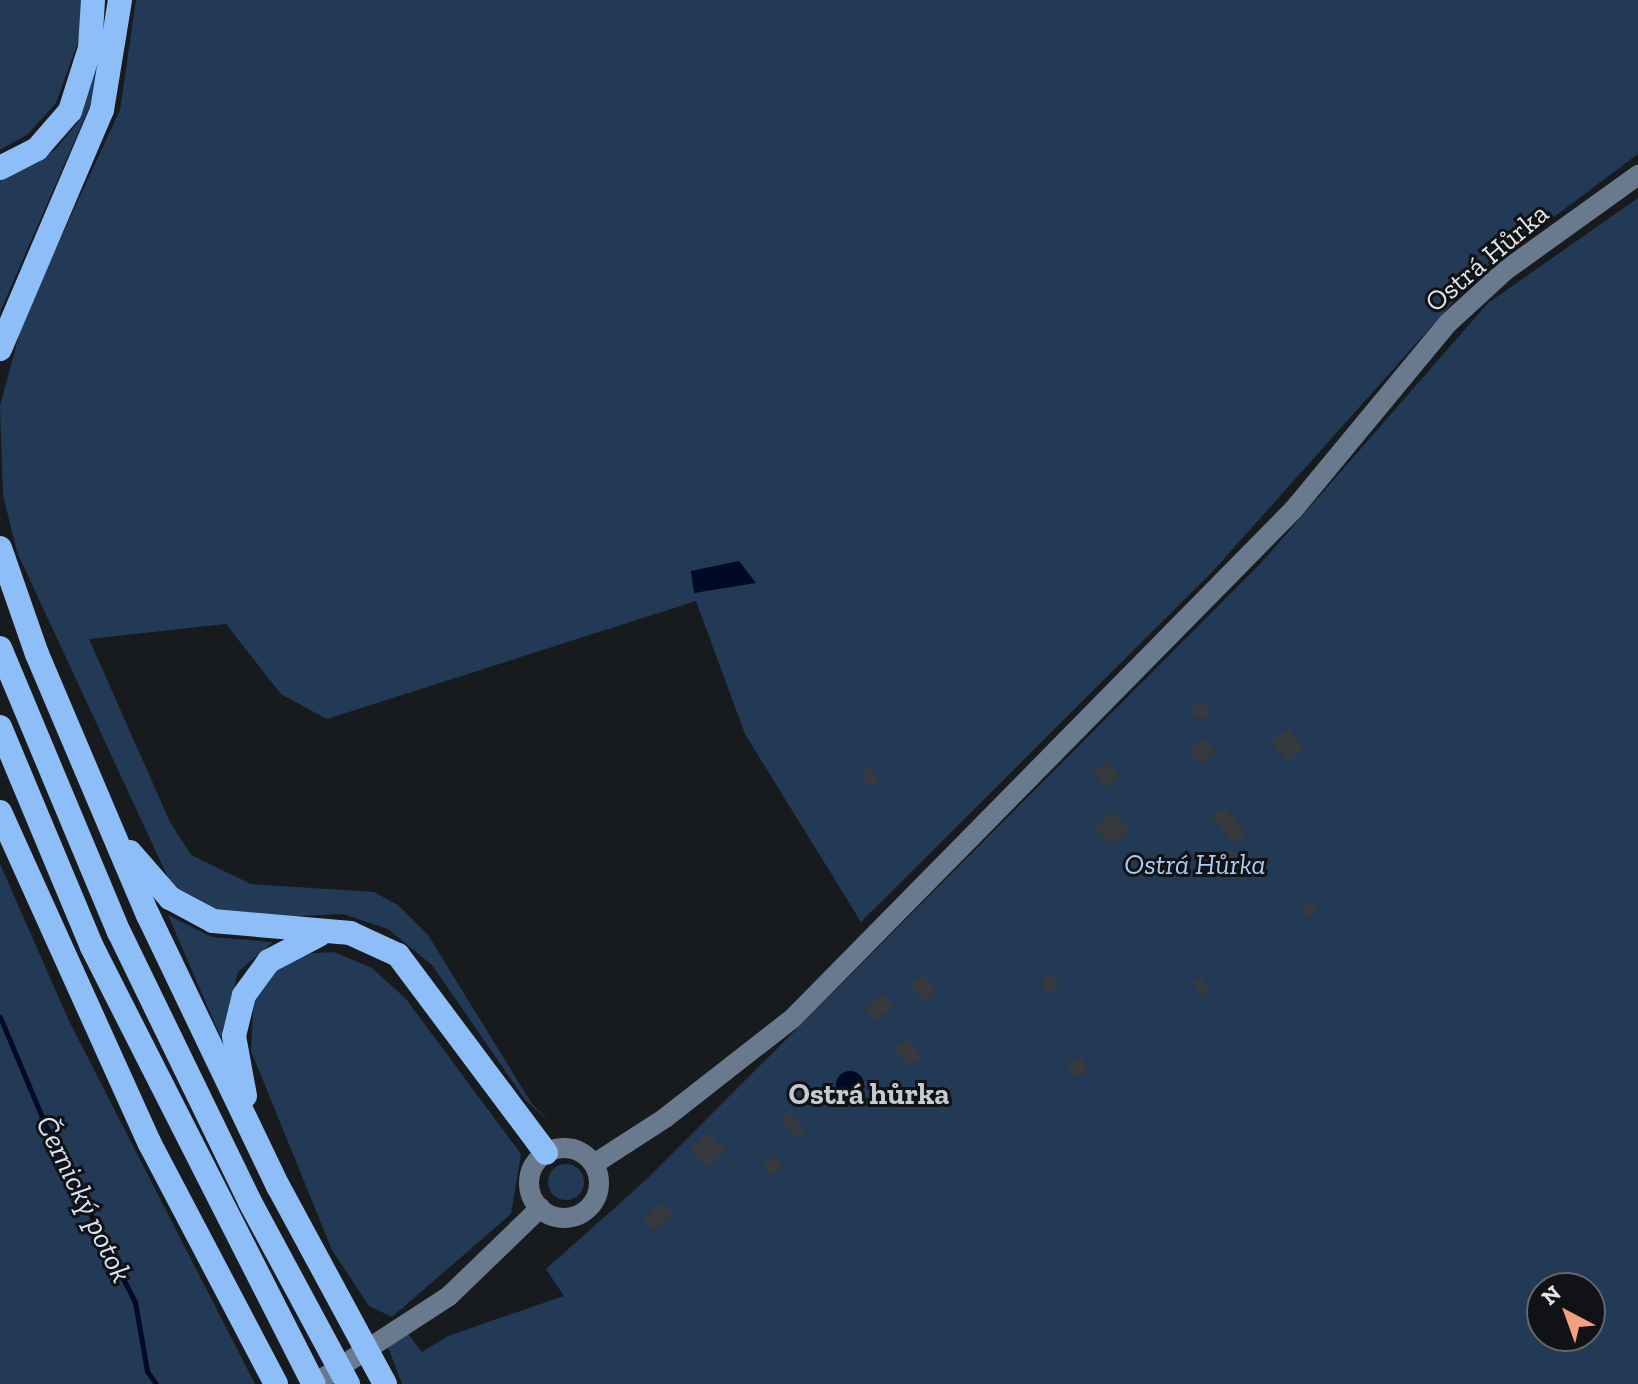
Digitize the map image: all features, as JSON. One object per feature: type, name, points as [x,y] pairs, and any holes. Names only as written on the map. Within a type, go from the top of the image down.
[{"type":"highway","points":[[0,168],[46,141],[70,111],[90,48],[93,0]]},
{"type":"highway","points":[[0,349],[102,110],[120,0]]},
{"type":"highway","points":[[0,548],[107,821],[261,1152],[385,1384]]},
{"type":"highway","points":[[0,648],[119,932],[319,1333],[348,1384]]},
{"type":"highway","points":[[0,727],[92,947],[314,1384]]},
{"type":"highway","points":[[0,812],[95,1029],[270,1374]]},
{"type":"highway","points":[[107,821],[158,886],[198,916],[244,928],[338,932],[375,941],[409,964],[546,1153]]},
{"type":"highway","points":[[261,1152],[234,1050],[239,1008],[269,961],[295,944],[338,932]]},
{"type":"main road","name":"Ostrá Hůrka","points":[[594,1164],[665,1118],[793,1018],[1294,509],[1448,323],[1506,270],[1638,175]]},
{"type":"main road","points":[[567,1148],[594,1164],[599,1186],[582,1213],[560,1218],[540,1208],[530,1179],[546,1153],[567,1148]]},
{"type":"main road","points":[[314,1384],[449,1296],[540,1208]]},
{"type":"green space","points":[[0,0],[82,0],[81,34],[56,103],[28,134],[0,150]]},
{"type":"green space","points":[[136,0],[1638,0],[1638,154],[1479,273],[1213,571],[861,922],[745,734],[696,601],[327,719],[281,694],[226,624],[89,639],[170,822],[191,855],[251,884],[374,892],[398,905],[428,935],[532,1104],[550,1122],[526,1101],[432,965],[388,929],[343,914],[261,918],[198,907],[171,884],[17,552],[3,495],[0,406],[24,317],[120,110]]},
{"type":"green space","points":[[96,65],[101,66],[94,96],[0,312],[0,178],[55,150],[78,122]]},
{"type":"green space","points":[[1638,198],[1638,1384],[402,1384],[388,1347],[408,1334],[422,1352],[448,1336],[564,1296],[546,1269],[647,1179],[1261,563],[1488,303]]},
{"type":"green space","points":[[0,864],[69,1021],[255,1384],[0,1384]]},
{"type":"green space","points":[[168,915],[212,937],[273,942],[238,972],[221,1038]]},
{"type":"green space","points":[[334,952],[372,968],[406,999],[521,1154],[511,1214],[392,1317],[369,1306],[332,1250],[251,1051],[254,993],[269,970],[300,954]]},
{"type":"green space","points":[[566,1164],[578,1170],[584,1182],[578,1194],[566,1200],[554,1194],[548,1182],[554,1170]]},
{"type":"shaded area","points":[[739,561],[756,583],[694,593],[691,571]]},
{"type":"shaded area","points":[[850,1071],[860,1075],[864,1085],[860,1095],[850,1099],[840,1095],[836,1085],[840,1075]]},
{"type":"building","points":[[1201,701],[1210,710],[1201,719],[1192,710]]},
{"type":"building","points":[[1288,728],[1304,747],[1288,761],[1271,742]]},
{"type":"building","points":[[1204,738],[1216,752],[1202,765],[1189,751]]},
{"type":"building","points":[[1106,760],[1120,776],[1107,788],[1092,772]]},
{"type":"building","points":[[871,766],[879,781],[869,787],[861,773]]},
{"type":"building","points":[[1224,808],[1245,831],[1243,840],[1233,842],[1210,816]]},
{"type":"building","points":[[1113,811],[1130,830],[1110,845],[1094,828]]},
{"type":"building","points":[[1230,848],[1240,859],[1228,870],[1218,858]]},
{"type":"building","points":[[1309,903],[1316,910],[1309,917],[1302,910]]},
{"type":"building","points":[[922,974],[936,991],[924,1001],[910,984]]},
{"type":"building","points":[[1047,976],[1053,976],[1058,984],[1056,990],[1047,992],[1042,987],[1042,981]]},
{"type":"building","points":[[1201,977],[1211,990],[1201,997],[1192,983]]},
{"type":"building","points":[[883,993],[894,1006],[875,1021],[864,1008]]},
{"type":"building","points":[[906,1038],[922,1057],[909,1067],[894,1048]]},
{"type":"building","points":[[1082,1057],[1088,1072],[1073,1078],[1067,1063]]},
{"type":"building","points":[[789,1111],[805,1132],[796,1139],[780,1117]]},
{"type":"building","points":[[708,1132],[727,1150],[709,1168],[690,1150]]},
{"type":"building","points":[[776,1156],[783,1168],[770,1176],[763,1164]]},
{"type":"building","points":[[662,1202],[673,1214],[654,1231],[643,1220]]},
{"type":"waterway","name":"Černický potok","points":[[0,1017],[45,1124],[135,1302],[147,1371],[156,1384]]},
{"type":"district","name":"Ostrá hůrka","points":[[869,1094]]}]
